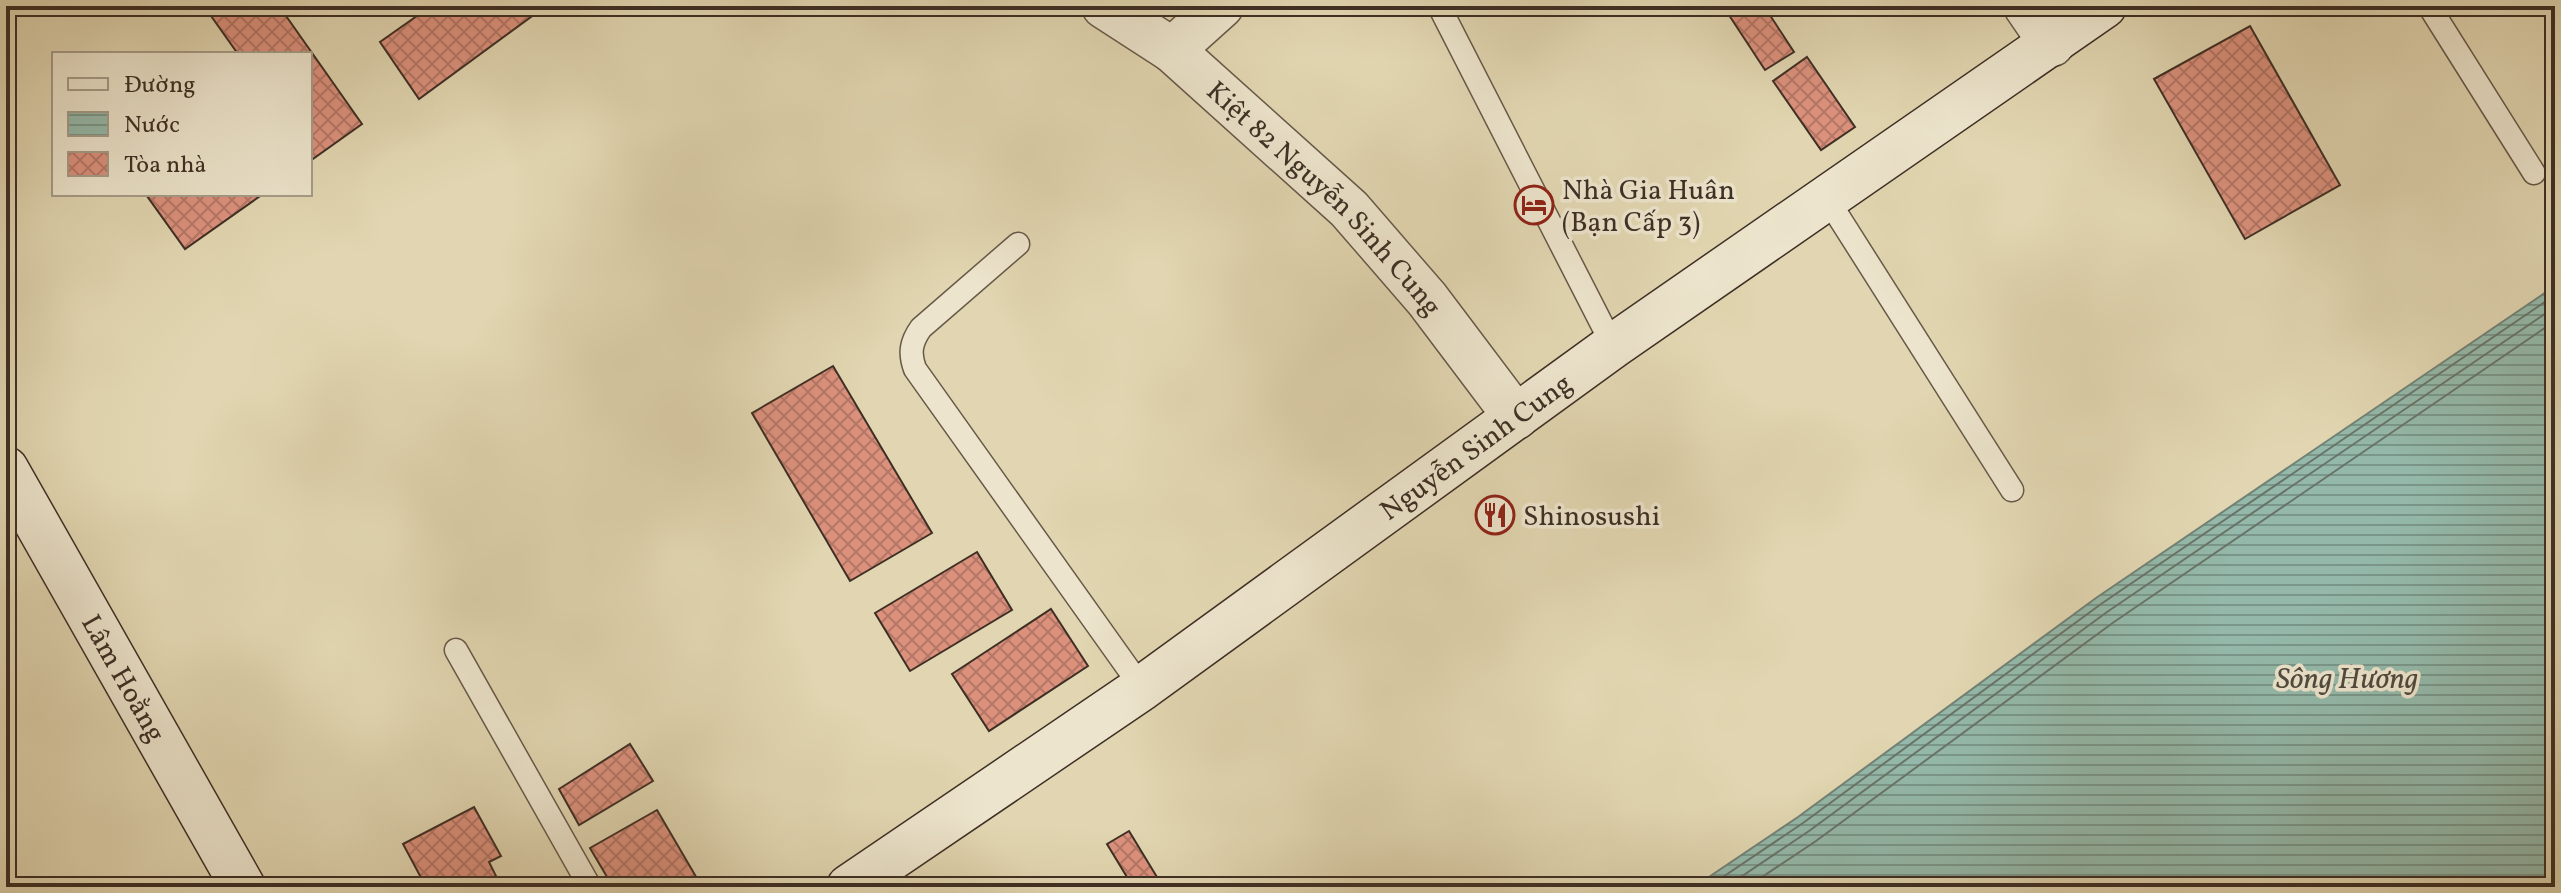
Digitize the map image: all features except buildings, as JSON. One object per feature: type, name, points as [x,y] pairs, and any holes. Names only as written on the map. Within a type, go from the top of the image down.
[{"type":"main road","name":"Kiệt 82 Nguyễn Sinh Cung","points":[[1104,6],[1172,50],[1349,209],[1427,299],[1516,417]]},
{"type":"main road","points":[[1172,50],[1221,6]]},
{"type":"main road","points":[[2026,6],[2052,44]]},
{"type":"main road","name":"Nguyễn Sinh Cung","points":[[873,880],[1613,346],[2104,6]]},
{"type":"main road","name":"Lâm Hoằng","points":[[6,469],[243,887]]},
{"type":"lane","points":[[1439,6],[1613,346]]},
{"type":"lane","points":[[2429,6],[2534,173]]},
{"type":"lane","points":[[1828,200],[2012,490]]},
{"type":"lane","points":[[1018,244],[921,328],[912,344],[911,359],[915,369],[1142,688]]},
{"type":"lane","points":[[456,650],[590,887]]},
{"type":"water","name":"Sông Hương","points":[[2555,286],[2555,887],[1694,887],[1798,817],[2096,598]]},
{"type":"place","name":"Nhà Gia Huân (Bạn Cấp 3)","points":[[1534,205]]},
{"type":"place","name":"Shinosushi","points":[[1495,515]]}]
